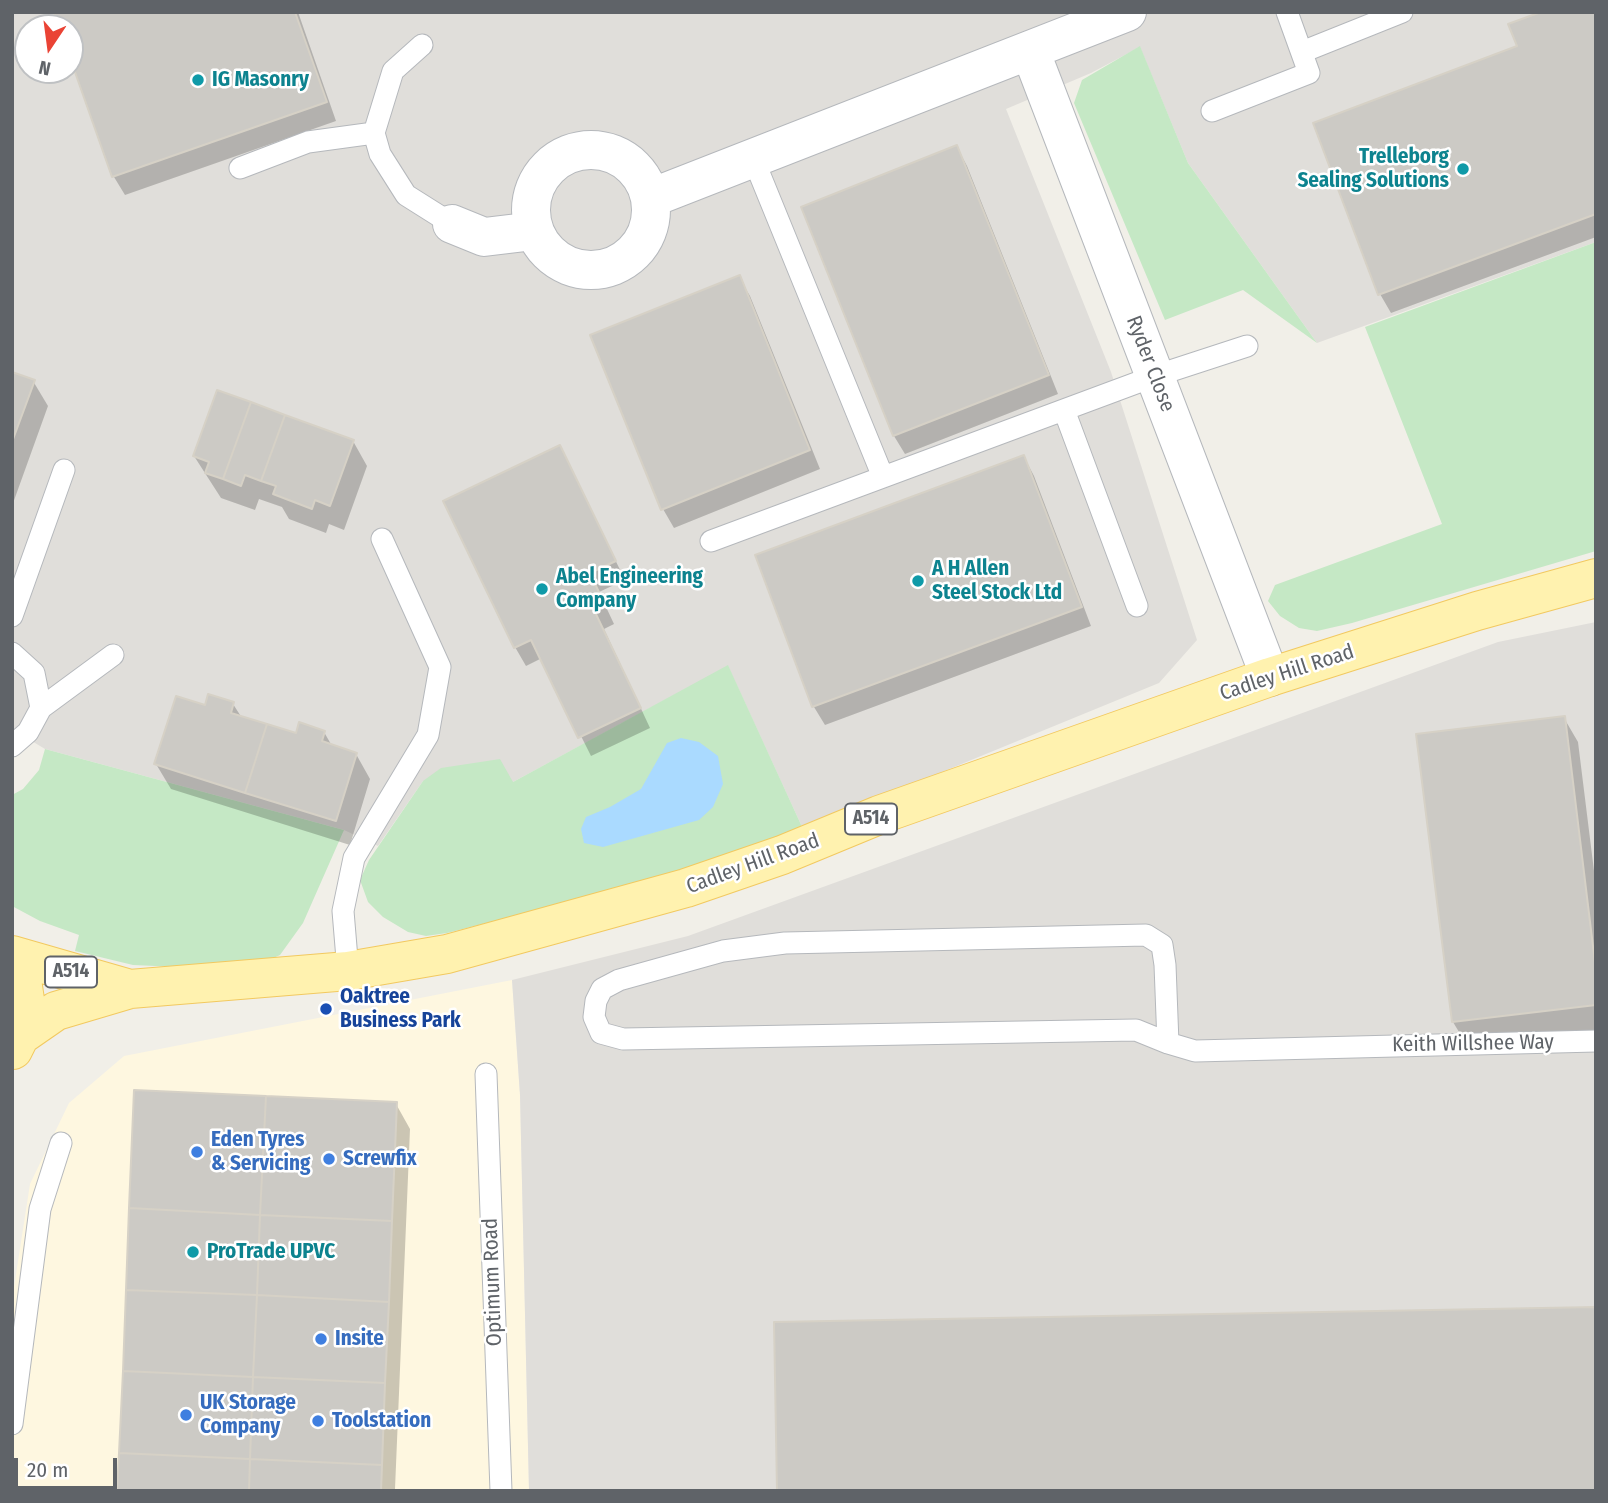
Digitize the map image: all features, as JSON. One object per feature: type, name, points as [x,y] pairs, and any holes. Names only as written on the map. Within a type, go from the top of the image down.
[{"type":"main road","name":"Cadley Hill Road","points":[[16,1044],[56,1011],[130,989],[348,971],[447,954],[687,888],[782,855],[879,816],[1270,677],[1477,611],[1596,578]]},
{"type":"main road","name":"Cadley Hill Road","points":[[12,955],[130,989]]},
{"type":"main road","name":"A514","points":[[12,961],[22,980],[25,1000],[16,1044]]},
{"type":"street","points":[[650,198],[1127,12]]},
{"type":"street","name":"Ryder Close","points":[[1030,51],[1270,677]]},
{"type":"street","points":[[588,150],[617,155],[639,173],[650,198],[650,223],[641,244],[625,260],[599,270],[574,268],[556,258],[548,252],[534,232],[531,206],[538,180],[556,161],[575,152],[588,150]]},
{"type":"street","points":[[452,224],[484,237],[534,232]]},
{"type":"lane","points":[[1212,111],[1309,73],[1287,12]]},
{"type":"lane","points":[[1302,52],[1402,12]]},
{"type":"lane","points":[[422,45],[393,71],[374,133],[380,154],[406,195],[452,224]]},
{"type":"lane","points":[[240,168],[308,142],[374,133]]},
{"type":"lane","points":[[753,158],[883,477]]},
{"type":"lane","points":[[710,541],[1155,376],[1247,346]]},
{"type":"lane","points":[[1064,410],[1137,606]]},
{"type":"lane","points":[[12,616],[64,470]]},
{"type":"lane","points":[[348,971],[343,911],[354,858],[428,735],[440,667],[383,539]]},
{"type":"lane","points":[[12,653],[34,673],[41,708]]},
{"type":"lane","points":[[12,746],[28,732],[41,708],[113,655]]},
{"type":"lane","name":"Keith Willshee Way","points":[[1168,1043],[1162,945],[1146,935],[785,943],[723,951],[619,980],[602,989],[596,1001],[594,1017],[601,1032],[623,1039],[1136,1030],[1168,1043],[1195,1051],[1596,1041]]},
{"type":"lane","name":"Optimum Road","points":[[486,1074],[501,1491]]},
{"type":"lane","points":[[12,1424],[40,1209],[61,1143]]},
{"type":"shaded area","points":[[12,12],[1596,12],[1596,242],[1317,343],[1188,163],[1140,47],[1091,73],[1006,109],[1111,372],[1197,640],[1159,683],[803,829],[728,666],[513,782],[423,781],[378,846],[344,830],[45,749],[12,729]]},
{"type":"shaded area","points":[[1596,622],[1596,1491],[529,1491],[520,1095],[512,980],[688,936],[1498,642]]},
{"type":"shaded area","points":[[512,980],[520,1095],[529,1491],[12,1491],[12,1300],[30,1184],[69,1103],[124,1056]]},
{"type":"green space","points":[[1140,46],[1188,163],[1317,343],[1243,290],[1165,320],[1074,103],[1082,80]]},
{"type":"green space","points":[[1596,242],[1596,551],[1317,631],[1299,628],[1280,616],[1268,601],[1275,585],[1442,524],[1365,327]]},
{"type":"green space","points":[[728,665],[803,829],[657,880],[447,933],[426,936],[408,932],[383,917],[368,902],[360,880],[369,860],[423,781],[441,768],[500,759],[513,782]]},
{"type":"green space","points":[[45,749],[344,830],[303,923],[280,955],[254,967],[222,969],[133,965],[75,951],[79,935],[40,921],[12,906],[12,795],[23,789],[39,770]]},
{"type":"water","points":[[681,738],[699,742],[718,756],[723,784],[713,807],[699,820],[603,847],[584,843],[581,829],[586,817],[641,789],[667,743]]},
{"type":"building","name":"IG Masonry","points":[[295,12],[327,102],[112,177],[79,84],[84,84],[84,14],[55,14]]},
{"type":"building","name":"Trelleborg Sealing Solutions","points":[[1541,12],[1596,12],[1596,214],[1378,295],[1313,123],[1517,46],[1508,24]]},
{"type":"building","points":[[957,145],[1049,375],[893,436],[801,207]]},
{"type":"building","points":[[740,275],[810,450],[661,510],[590,335]]},
{"type":"building","points":[[12,372],[35,380],[12,442]]},
{"type":"building","points":[[217,390],[251,402],[223,479],[205,473],[209,462],[193,456]]},
{"type":"building","points":[[251,402],[285,415],[261,481],[245,475],[241,486],[223,479]]},
{"type":"building","points":[[285,415],[354,440],[330,506],[315,500],[312,509],[273,494],[276,486],[261,481]]},
{"type":"building","name":"Abel Engineering Company","points":[[560,445],[616,561],[590,573],[605,605],[594,610],[641,708],[578,738],[531,640],[514,648],[443,501]]},
{"type":"building","name":"A H Allen Steel Stock Ltd","points":[[1024,455],[1082,607],[812,707],[755,555]]},
{"type":"building","points":[[208,694],[234,702],[231,713],[267,724],[245,793],[154,764],[176,696],[205,705]]},
{"type":"building","points":[[1565,716],[1596,971],[1596,1005],[1452,1022],[1416,734]]},
{"type":"building","points":[[299,722],[325,731],[322,741],[357,753],[336,821],[245,793],[267,724],[296,733]]},
{"type":"building","name":"Eden Tyres & Servicing","points":[[134,1090],[266,1096],[260,1215],[129,1208]]},
{"type":"building","name":"Screwfix","points":[[266,1096],[397,1102],[392,1221],[260,1215]]},
{"type":"building","name":"ProTrade UPVC","points":[[129,1208],[260,1215],[257,1295],[126,1290]]},
{"type":"building","points":[[260,1215],[392,1221],[389,1302],[257,1295]]},
{"type":"building","name":"UK Storage Company","points":[[126,1290],[257,1295],[253,1377],[123,1371]]},
{"type":"building","name":"Insite","points":[[257,1295],[389,1302],[385,1383],[253,1377]]},
{"type":"building","points":[[1596,1307],[1596,1491],[777,1491],[774,1322]]},
{"type":"building","name":"UK Storage Company","points":[[123,1371],[253,1377],[250,1459],[119,1453]]},
{"type":"building","name":"Toolstation","points":[[253,1377],[385,1383],[382,1465],[250,1459]]},
{"type":"building","name":"UK Storage Company","points":[[119,1453],[250,1459],[249,1491],[117,1491]]},
{"type":"building","points":[[250,1459],[382,1465],[381,1491],[249,1491]]},
{"type":"place","name":"IG Masonry","points":[[198,80]]},
{"type":"place","name":"Trelleborg Sealing Solutions","points":[[1463,169]]},
{"type":"place","name":"A H Allen Steel Stock Ltd","points":[[918,581]]},
{"type":"place","name":"Abel Engineering Company","points":[[542,589]]},
{"type":"place","name":"Oaktree Business Park","points":[[326,1009]]},
{"type":"place","name":"Eden Tyres & Servicing","points":[[197,1152]]},
{"type":"place","name":"Screwfix","points":[[329,1159]]},
{"type":"place","name":"ProTrade UPVC","points":[[193,1252]]},
{"type":"place","name":"Insite","points":[[321,1339]]},
{"type":"place","name":"UK Storage Company","points":[[186,1415]]},
{"type":"place","name":"Toolstation","points":[[318,1421]]}]
